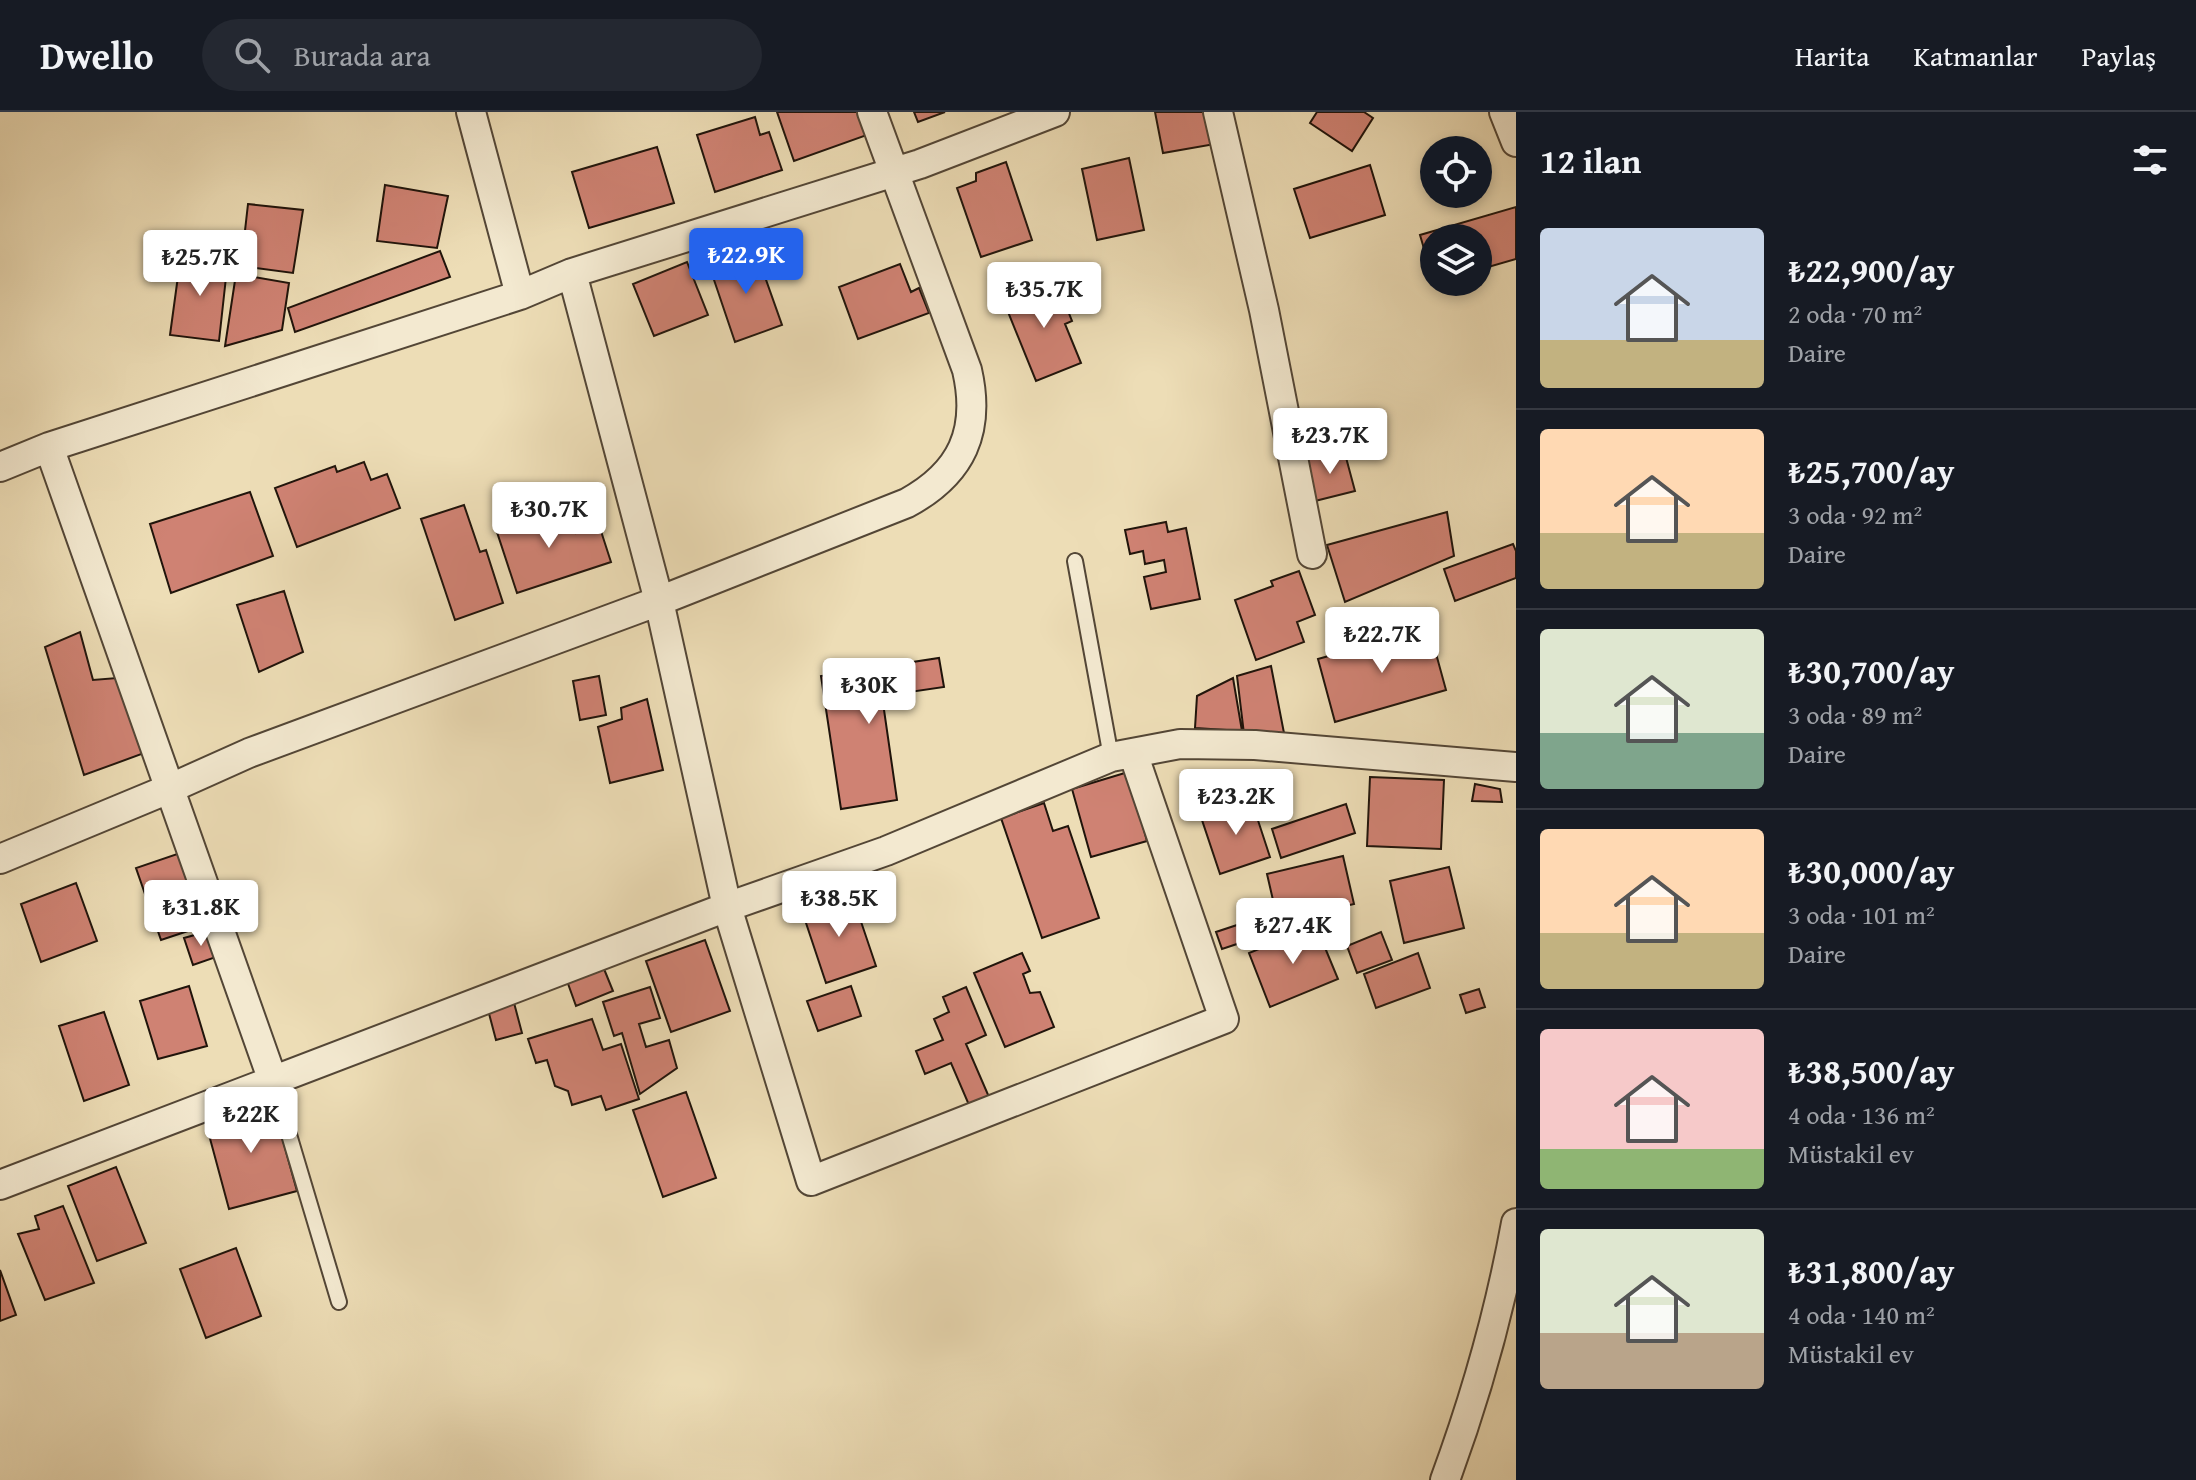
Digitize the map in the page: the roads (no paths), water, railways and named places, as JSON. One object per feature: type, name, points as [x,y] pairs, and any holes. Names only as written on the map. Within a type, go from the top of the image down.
[{"type":"street","points":[[471,112],[520,295]]},
{"type":"street","points":[[0,859],[249,753],[659,601],[907,503],[925,493],[949,471],[965,444],[972,419],[973,394],[967,370],[872,112]]},
{"type":"street","points":[[0,467],[49,447],[520,295],[572,273],[895,172],[1055,112]]},
{"type":"street","points":[[1218,112],[1264,310],[1312,554]]},
{"type":"street","points":[[1504,112],[1516,142]]},
{"type":"street","points":[[572,273],[659,601],[727,907],[811,1181],[1224,1019],[1122,755]]},
{"type":"street","points":[[49,447],[273,1081]]},
{"type":"street","points":[[0,1185],[727,907],[886,851],[1122,755],[1180,744],[1255,745],[1516,767]]},
{"type":"street","points":[[1445,1480],[1470,1411],[1511,1274],[1516,1223]]},
{"type":"lane","points":[[1075,561],[1122,755]]},
{"type":"lane","points":[[273,1081],[339,1302]]}]
